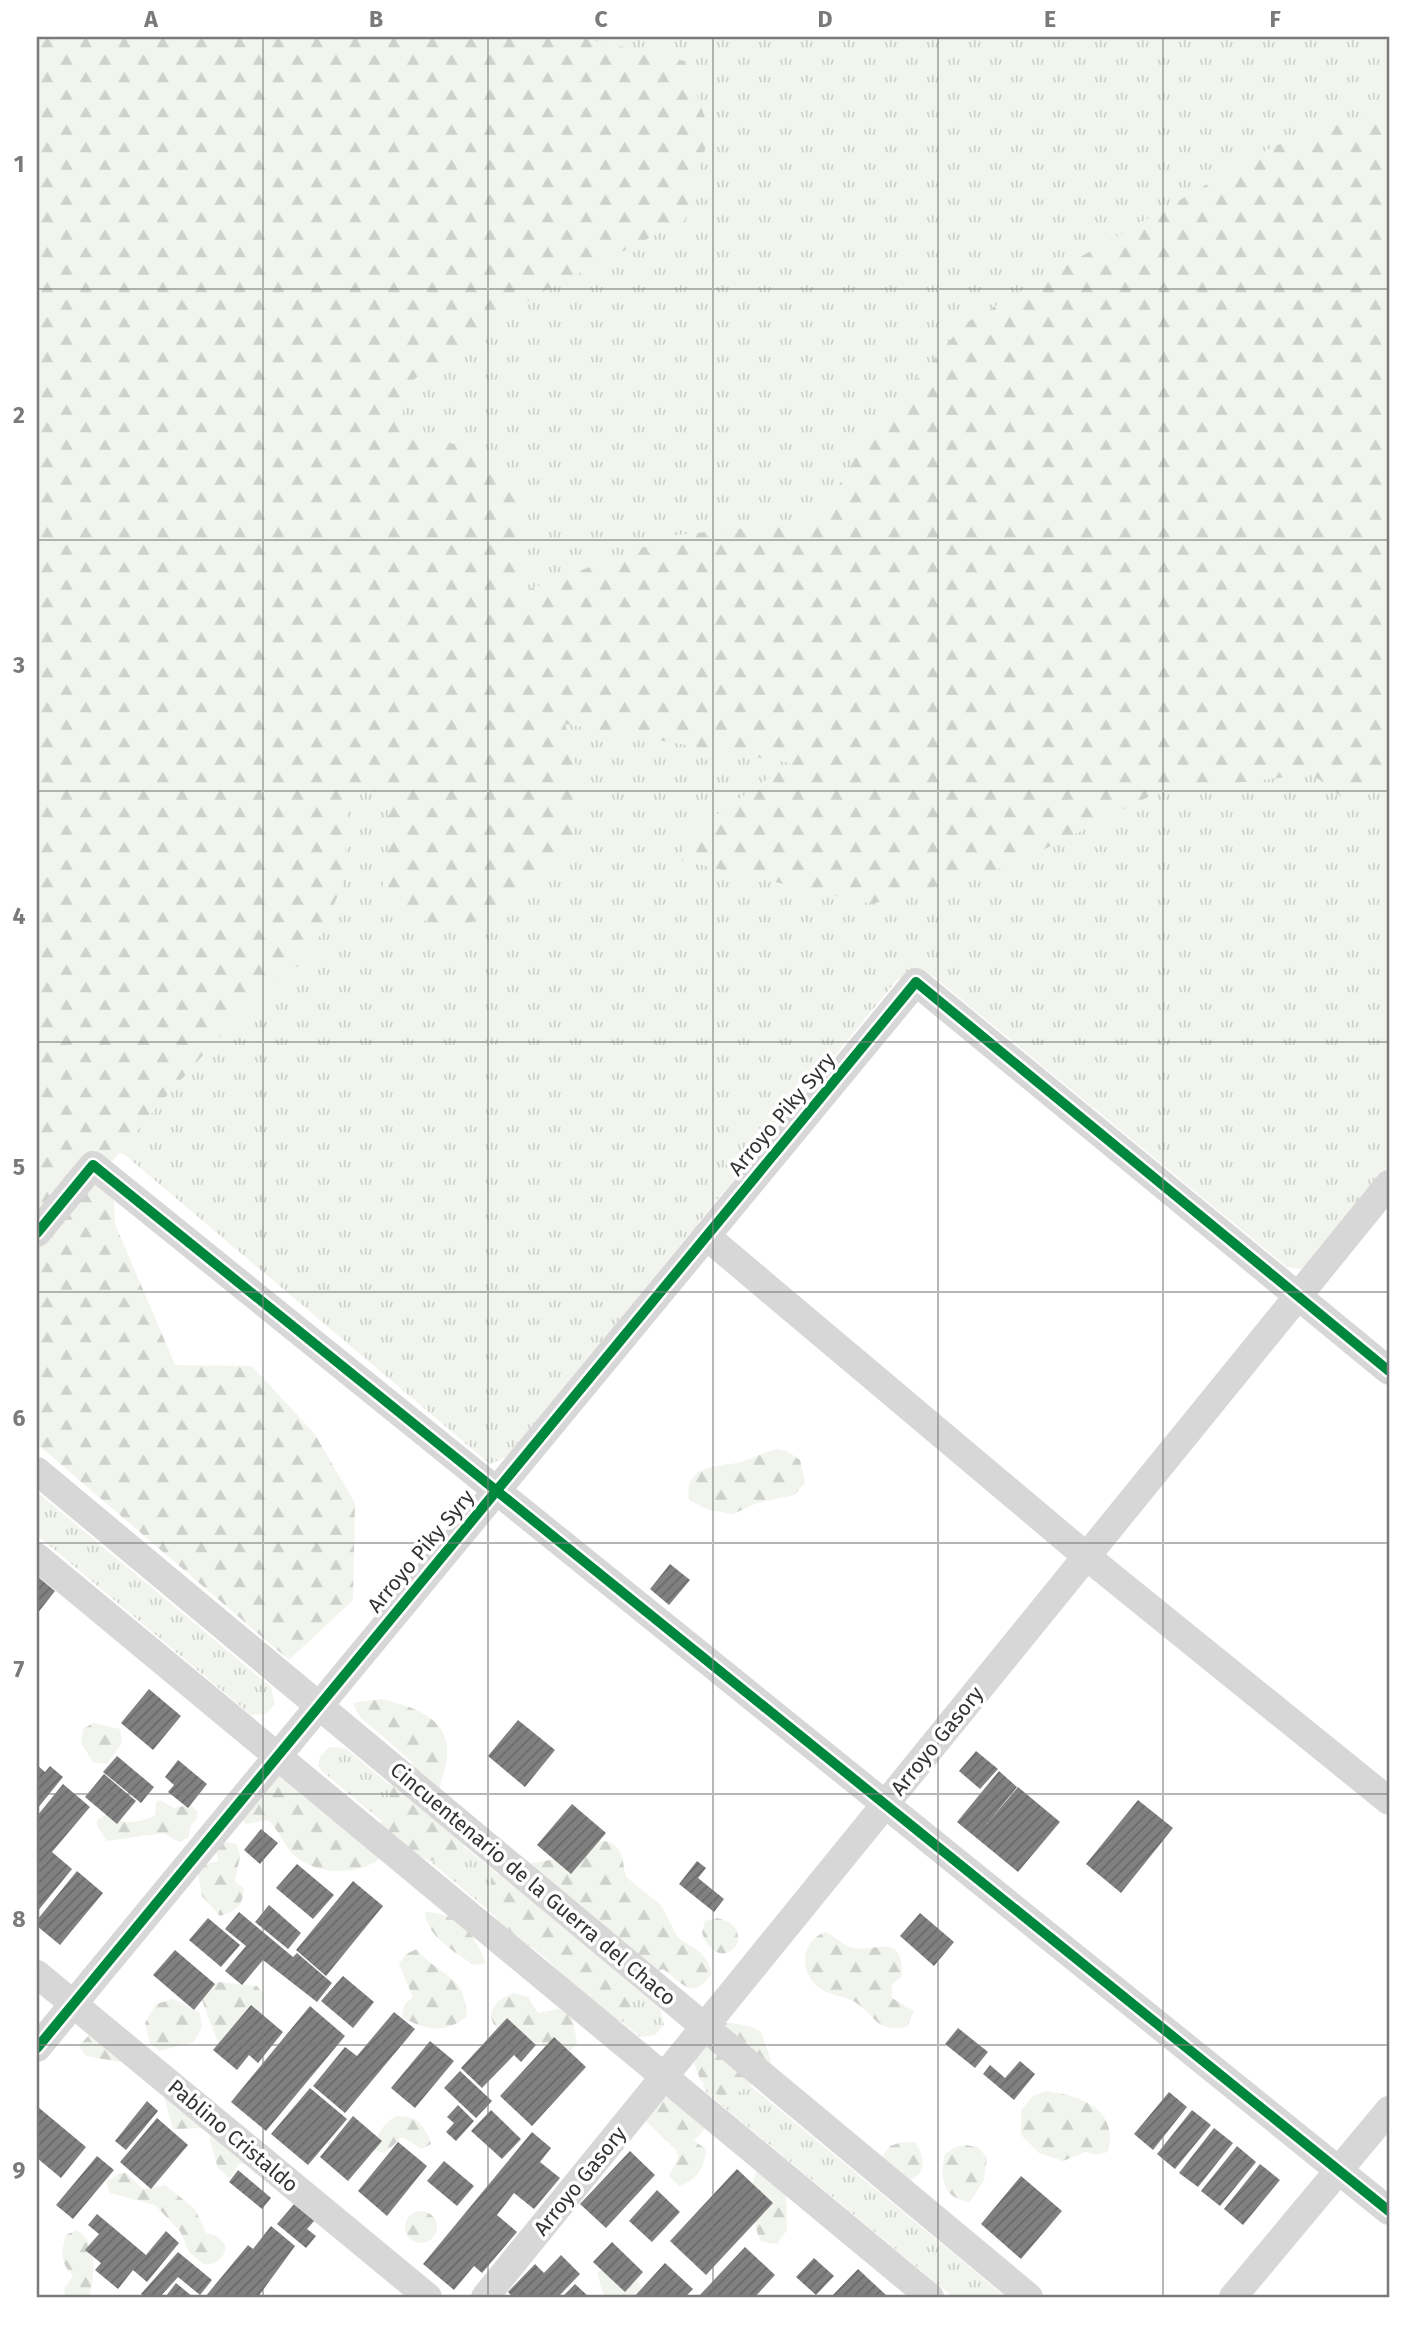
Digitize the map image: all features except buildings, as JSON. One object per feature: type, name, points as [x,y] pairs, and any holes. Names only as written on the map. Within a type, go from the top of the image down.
[{"type":"street","name":"Arroyo Piky Syry","points":[[37,2048],[916,982],[1297,1295]]},
{"type":"street","points":[[37,1233],[93,1165],[1389,2211]]},
{"type":"street","name":"Arroyo Gasory","points":[[485,2297],[666,2078],[1389,1184]]},
{"type":"street","points":[[706,1236],[1086,1556],[1389,1801]]},
{"type":"street","points":[[1297,1295],[1389,1371]]},
{"type":"street","name":"Cincuentenario de la Guerra del Chaco","points":[[37,1471],[1029,2297]]},
{"type":"street","points":[[37,1557],[930,2297]]},
{"type":"street","name":"Pablino Cristaldo","points":[[37,1974],[428,2297]]},
{"type":"street","points":[[1233,2297],[1389,2110]]},
{"type":"green space","points":[[37,37],[1389,37],[1389,1166],[1312,1260],[1301,1269],[1287,1267],[933,976],[916,969],[896,981],[508,1456],[490,1464],[125,1155],[110,1148]]},
{"type":"green space","points":[[37,37],[579,37],[685,61],[710,132],[685,220],[540,293],[403,387],[403,416],[425,438],[483,450],[521,484],[519,593],[677,535],[817,521],[870,434],[964,324],[1272,147],[1389,108],[1389,776],[1351,804],[1312,774],[1156,793],[1013,865],[872,904],[679,860],[693,831],[790,763],[565,724],[584,796],[565,860],[460,930],[418,919],[380,902],[388,852],[388,794],[366,789],[349,801],[343,884],[311,955],[239,1015],[112,1162],[115,1224],[175,1365],[252,1366],[314,1433],[355,1503],[353,1600],[289,1660],[37,1444]]},
{"type":"green space","points":[[776,1449],[787,1451],[800,1460],[805,1483],[794,1495],[757,1503],[733,1514],[709,1510],[689,1500],[689,1487],[698,1473]]},
{"type":"green space","points":[[37,1492],[271,1687],[275,1704],[266,1714],[251,1715],[37,1535]]},
{"type":"green space","points":[[381,1699],[417,1710],[428,1716],[443,1732],[447,1757],[440,1789],[443,1802],[464,1845],[455,1856],[442,1863],[390,1850],[369,1865],[344,1871],[330,1871],[305,1863],[294,1855],[268,1820],[246,1824],[237,1814],[267,1777],[282,1776],[380,1823],[391,1818],[395,1807],[386,1787],[411,1774],[412,1762],[359,1716],[353,1703]]},
{"type":"green space","points":[[93,1723],[120,1729],[122,1743],[107,1764],[93,1762],[81,1743],[83,1729]]},
{"type":"green space","points":[[329,1747],[345,1748],[660,2008],[664,2025],[655,2035],[640,2037],[323,1772],[318,1766],[320,1757]]},
{"type":"green space","points":[[160,1800],[174,1808],[191,1804],[198,1813],[190,1827],[189,1837],[179,1842],[163,1833],[107,1841],[97,1826],[97,1820],[107,1814],[125,1822],[149,1818],[155,1815],[156,1803]]},
{"type":"green space","points":[[599,1841],[605,1841],[619,1850],[626,1877],[661,1905],[678,1938],[699,1951],[708,1962],[711,1974],[698,1987],[693,1988],[682,1984],[663,1969],[636,1979],[631,1988],[630,2013],[620,2021],[597,2012],[543,1955],[507,1933],[495,1915],[492,1895],[491,1881],[507,1870],[564,1857]]},
{"type":"green space","points":[[225,1842],[237,1844],[240,1856],[235,1881],[244,1889],[242,1900],[237,1907],[220,1916],[202,1896],[198,1872],[206,1864],[218,1861],[216,1850]]},
{"type":"green space","points":[[425,1912],[449,1916],[457,1921],[471,1934],[486,1963],[474,1965],[443,1943],[431,1929]]},
{"type":"green space","points":[[717,1918],[737,1930],[737,1945],[726,1953],[712,1949],[702,1933],[705,1921]]},
{"type":"green space","points":[[826,1932],[850,1947],[885,1947],[898,1953],[902,1976],[892,1985],[892,1998],[914,2011],[907,2027],[882,2025],[855,2002],[823,1991],[812,1981],[805,1965],[807,1949],[811,1942]]},
{"type":"green space","points":[[417,1949],[456,1983],[461,1991],[467,2016],[459,2022],[435,2028],[419,2025],[402,2017],[404,2005],[413,1997],[399,1964],[406,1954]]},
{"type":"green space","points":[[218,1982],[257,1986],[264,1994],[259,2022],[230,2047],[218,2043],[202,2000],[208,1989]]},
{"type":"green space","points":[[514,1993],[528,1997],[538,2013],[558,2009],[566,2011],[573,2021],[577,2043],[567,2056],[551,2054],[541,2042],[529,2045],[517,2043],[497,2030],[492,2020],[492,2010],[499,2001]]},
{"type":"green space","points":[[173,1999],[200,2013],[202,2027],[194,2042],[160,2051],[150,2044],[145,2023],[156,2004]]},
{"type":"green space","points":[[724,2022],[749,2026],[761,2032],[771,2061],[762,2075],[750,2086],[736,2093],[719,2096],[700,2079],[689,2049]]},
{"type":"green space","points":[[91,2033],[129,2055],[120,2062],[86,2056],[79,2046]]},
{"type":"green space","points":[[729,2068],[1006,2297],[953,2297],[707,2093],[703,2086],[704,2078]]},
{"type":"green space","points":[[1045,2091],[1072,2096],[1094,2107],[1108,2125],[1108,2152],[1096,2155],[1085,2152],[1063,2161],[1039,2153],[1021,2135],[1021,2110],[1033,2096]]},
{"type":"green space","points":[[164,2096],[206,2120],[202,2128],[173,2129]]},
{"type":"green space","points":[[661,2096],[693,2112],[705,2129],[694,2141],[706,2149],[702,2167],[695,2177],[679,2186],[669,2176],[678,2158],[677,2151],[646,2121]]},
{"type":"green space","points":[[397,2116],[410,2117],[419,2123],[431,2144],[422,2149],[402,2137],[385,2153],[374,2150],[381,2130]]},
{"type":"green space","points":[[211,2130],[262,2169],[256,2175],[245,2164],[239,2164],[230,2179],[218,2168],[210,2141]]},
{"type":"green space","points":[[915,2142],[923,2161],[920,2172],[903,2183],[882,2157],[890,2146]]},
{"type":"green space","points":[[967,2145],[979,2148],[987,2158],[984,2180],[970,2202],[949,2192],[943,2179],[945,2154],[955,2147]]},
{"type":"green space","points":[[757,2171],[786,2191],[787,2230],[777,2244],[762,2242],[756,2228],[752,2196]]},
{"type":"green space","points":[[120,2173],[126,2173],[143,2189],[165,2185],[195,2209],[206,2233],[217,2236],[225,2245],[222,2257],[211,2264],[203,2264],[189,2252],[180,2231],[155,2205],[110,2193],[106,2182]]},
{"type":"green space","points":[[421,2211],[433,2215],[437,2227],[433,2239],[421,2243],[409,2239],[405,2227],[409,2215]]},
{"type":"green space","points":[[76,2230],[84,2235],[92,2251],[93,2270],[89,2297],[65,2295],[64,2289],[73,2276],[64,2262],[63,2247],[66,2235]]},
{"type":"green space","points":[[603,2269],[634,2276],[641,2286],[643,2297],[604,2297],[597,2273]]},
{"type":"cycle path","points":[[37,2048],[916,982],[1389,1371]]},
{"type":"cycle path","points":[[37,1233],[93,1165],[1389,2211]]}]
